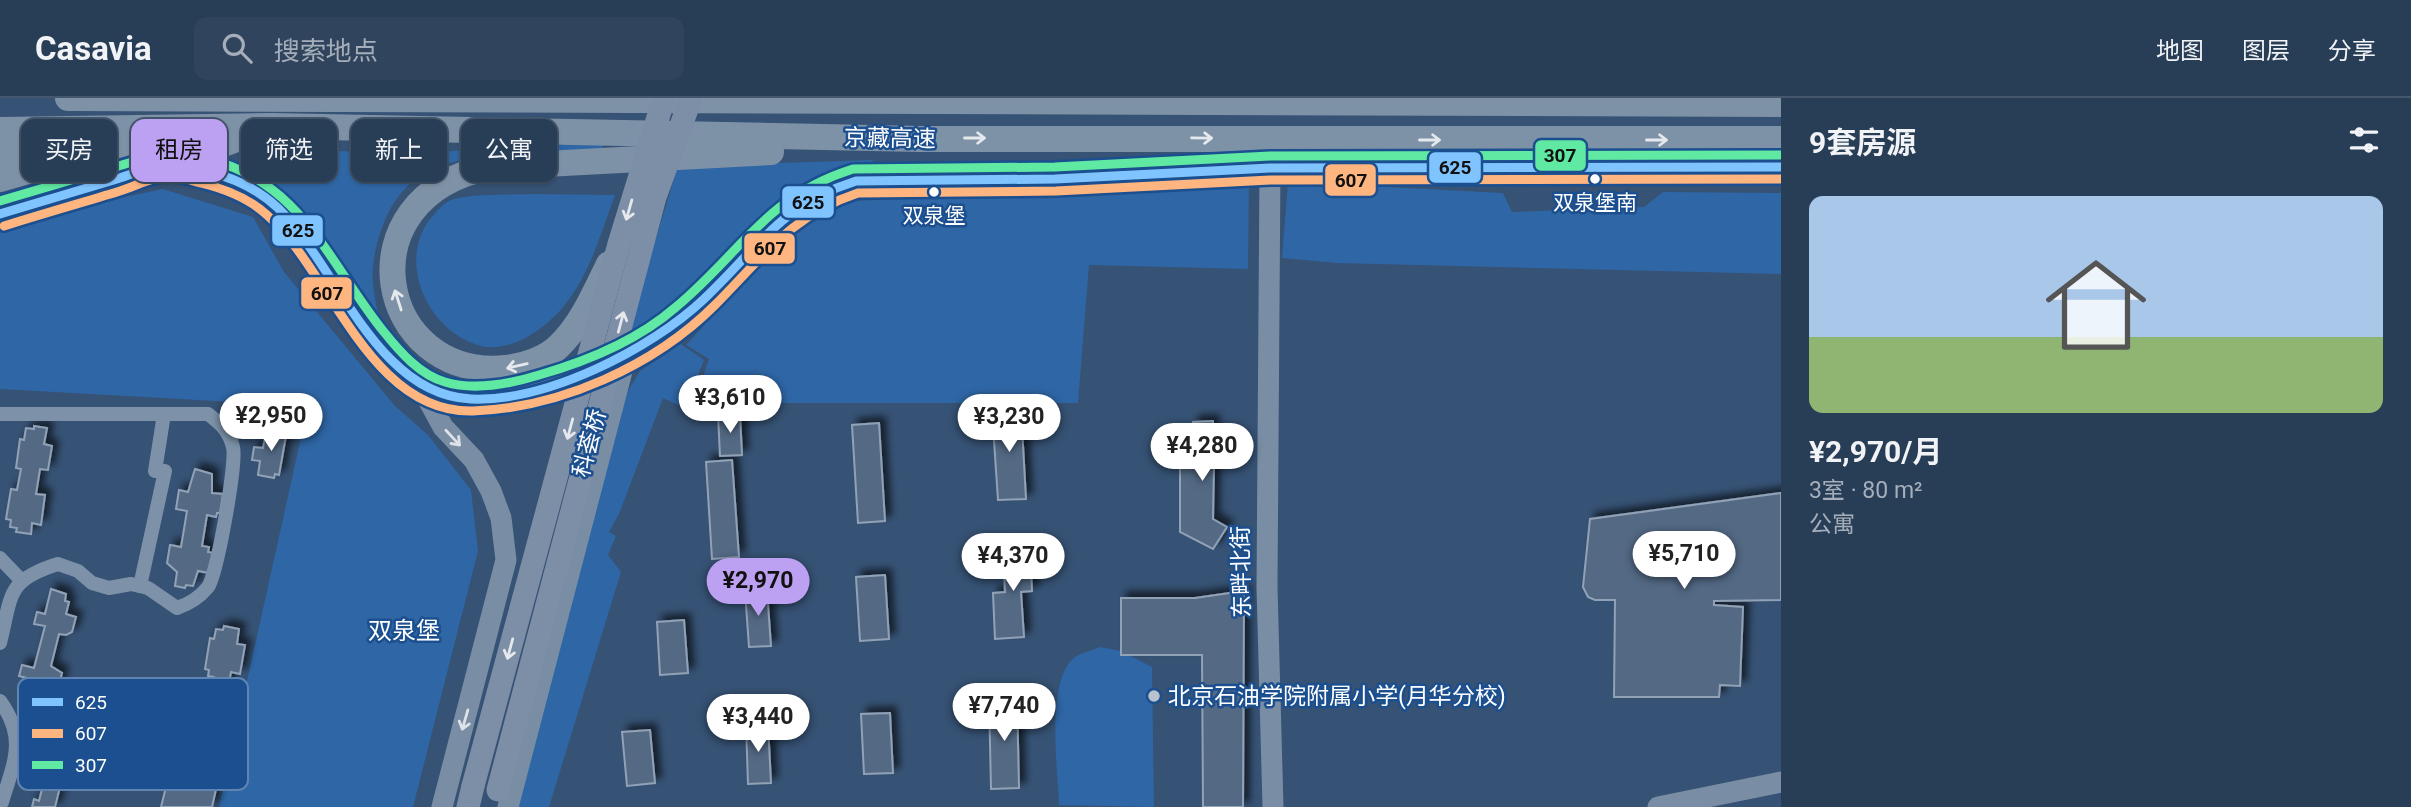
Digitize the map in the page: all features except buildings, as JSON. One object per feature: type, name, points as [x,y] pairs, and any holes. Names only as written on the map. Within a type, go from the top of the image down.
[{"type":"highway","name":"京藏高速","points":[[68,98],[1686,100],[1781,104]]},
{"type":"highway","name":"京藏高速","points":[[337,127],[920,139],[1774,139]]},
{"type":"highway","name":"京藏高速","points":[[0,130],[21,130]]},
{"type":"highway","points":[[619,244],[585,312],[558,347],[537,360],[496,369],[475,367],[438,354],[410,326],[399,307],[392,264],[396,242],[405,219],[417,202],[438,185],[465,172],[490,167],[769,152],[920,139]]},
{"type":"highway","points":[[1703,165],[1774,139]]},
{"type":"highway","points":[[0,179],[131,141]]},
{"type":"highway","points":[[0,155],[21,148]]},
{"type":"main road","name":"科荟桥","points":[[471,797],[619,244],[664,98]]},
{"type":"main road","name":"科荟桥","points":[[500,801],[639,253],[655,197],[691,98]]},
{"type":"main road","points":[[227,179],[245,184],[280,210],[366,329],[394,363],[418,381],[443,394],[467,399],[512,395],[626,356],[668,329],[704,300],[774,223],[807,198],[831,187],[856,181],[1055,179],[1270,168],[1703,165],[1781,167]]},
{"type":"main road","points":[[0,214],[131,175]]},
{"type":"street","name":"东畔北街","points":[[1270,168],[1267,587],[1273,807]]},
{"type":"street","points":[[500,801],[626,356]]},
{"type":"street","points":[[418,381],[443,427],[474,460],[491,491],[500,519],[506,560],[442,807]]},
{"type":"street","points":[[0,414],[208,414],[226,427],[234,451],[229,496],[210,585],[190,604],[177,608],[141,586],[131,584],[109,588],[92,583],[78,571],[58,564],[20,579],[12,592],[0,643]]},
{"type":"street","points":[[141,586],[166,471],[155,471],[164,414]]},
{"type":"street","points":[[0,558],[20,579]]},
{"type":"street","points":[[0,701],[18,735],[16,757],[2,802]]},
{"type":"street","points":[[1658,807],[1781,782]]},
{"type":"shaded area","points":[[602,143],[603,149],[557,152],[557,145]]},
{"type":"shaded area","points":[[337,151],[351,152],[351,182],[412,182],[388,213],[375,253],[373,274],[380,325],[343,265],[312,223],[296,204],[270,182],[337,182]]},
{"type":"shaded area","points":[[447,151],[461,151],[461,160],[447,164]]},
{"type":"shaded area","points":[[873,160],[871,167],[817,181],[788,197],[763,217],[668,315],[624,343],[678,166]]},
{"type":"shaded area","points":[[241,163],[241,170],[231,166]]},
{"type":"shaded area","points":[[1288,182],[1503,193],[1512,212],[1644,207],[1663,192],[1781,193],[1781,274],[1337,263],[1282,258]]},
{"type":"shaded area","points":[[1249,185],[1248,269],[1089,265],[1078,403],[694,403],[709,359],[686,345],[801,219],[851,201]]},
{"type":"shaded area","points":[[163,189],[253,217],[284,272],[395,406],[428,435],[471,490],[478,551],[413,807],[219,807],[223,790],[248,790],[248,678],[308,406],[0,389],[0,223]]},
{"type":"shaded area","points":[[483,195],[615,195],[588,267],[573,294],[548,323],[527,337],[505,346],[481,346],[462,339],[446,327],[433,312],[423,294],[417,275],[416,256],[420,237],[430,219],[451,200]]},
{"type":"shaded area","points":[[681,344],[704,360],[685,408],[663,398],[619,514],[609,532],[616,536],[608,555],[621,572],[549,807],[517,807],[623,399],[640,371]]},
{"type":"shaded area","points":[[1100,647],[1121,651],[1152,667],[1154,807],[1059,805],[1055,727],[1060,685],[1066,669],[1075,657]]},
{"type":"transit line","name":"307","points":[[0,201],[166,152],[192,155],[240,170],[267,186],[290,205],[329,253],[384,332],[411,362],[436,379],[456,385],[480,386],[516,381],[557,369],[628,340],[661,319],[699,287],[776,210],[823,180],[853,169],[1055,167],[1270,156],[1781,155]]},
{"type":"transit line","name":"625","points":[[0,214],[161,165],[183,165],[246,185],[278,208],[320,262],[361,324],[409,376],[438,392],[471,399],[500,398],[531,392],[563,382],[626,354],[682,318],[789,215],[808,202],[856,181],[1055,179],[1270,168],[1781,167]]},
{"type":"transit line","name":"607","points":[[4,226],[164,176],[174,176],[228,191],[260,209],[290,240],[355,336],[379,365],[406,390],[437,406],[473,411],[539,402],[604,380],[635,365],[691,327],[796,226],[814,213],[858,193],[1056,191],[1270,180],[1781,179]]},
{"type":"place","name":"双泉堡南","points":[[1595,179]]},
{"type":"place","name":"双泉堡","points":[[934,192]]},
{"type":"place","name":"北京石油学院附属小学(月华分校)","points":[[1154,696]]},
{"type":"district","name":"双泉堡","points":[[404,631]]}]
